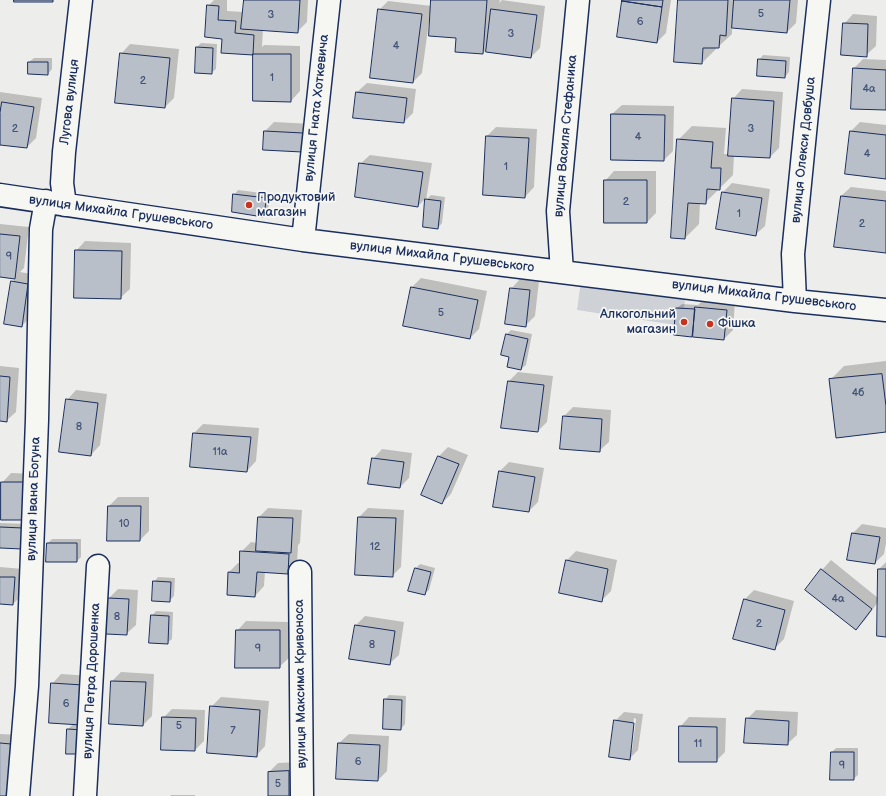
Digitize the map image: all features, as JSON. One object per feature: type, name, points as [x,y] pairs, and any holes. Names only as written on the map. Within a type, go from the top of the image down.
[{"type":"street","name":"Лугова вулиця","points":[[56,203],[62,183],[64,152],[81,0]]},
{"type":"street","name":"вулиця Гната Хоткевича","points":[[303,240],[329,0]]},
{"type":"street","name":"вулиця Василя Стефаника","points":[[562,272],[558,211],[578,0]]},
{"type":"street","name":"вулиця Олекси Довбуша","points":[[795,301],[794,254],[805,131],[820,0]]},
{"type":"street","name":"вулиця Михайла Грушевського","points":[[0,195],[303,240],[795,301],[886,310]]},
{"type":"street","name":"вулиця Івана Богуна","points":[[18,796],[27,686],[37,420],[41,229],[56,203]]},
{"type":"street","name":"вулиця Петра Дорошенка","points":[[85,796],[98,566]]},
{"type":"street","name":"вулиця Максима Кривоноса","points":[[300,572],[302,796]]},
{"type":"shaded area","points":[[581,280],[686,292],[682,326],[577,310]]},
{"type":"building","points":[[14,0],[53,0],[53,2],[14,2]]},
{"type":"building","points":[[244,0],[300,0],[298,33],[241,29]]},
{"type":"building","points":[[431,0],[487,0],[483,54],[455,52],[456,38],[429,36]]},
{"type":"building","points":[[622,0],[663,0],[662,7]]},
{"type":"building","points":[[678,0],[728,0],[726,36],[720,35],[719,48],[703,48],[702,64],[674,62]]},
{"type":"building","points":[[734,0],[790,0],[787,33],[732,28]]},
{"type":"building","points":[[622,1],[662,7],[657,43],[617,37]]},
{"type":"building","points":[[207,5],[219,6],[218,20],[236,21],[235,33],[254,35],[253,55],[221,53],[222,39],[205,37]]},
{"type":"building","points":[[378,9],[422,14],[413,83],[370,78]]},
{"type":"building","points":[[491,9],[537,15],[531,58],[486,52]]},
{"type":"building","points":[[843,23],[868,24],[867,57],[841,55]]},
{"type":"building","points":[[196,47],[213,48],[212,74],[195,73]]},
{"type":"building","points":[[120,53],[170,58],[165,108],[115,103]]},
{"type":"building","points":[[253,54],[291,54],[291,102],[253,101]]},
{"type":"building","points":[[758,59],[786,61],[785,78],[757,76]]},
{"type":"building","points":[[28,62],[48,62],[48,75],[28,74]]},
{"type":"building","points":[[853,68],[886,70],[886,110],[851,109]]},
{"type":"building","points":[[356,92],[407,98],[404,123],[353,118]]},
{"type":"building","points":[[732,98],[774,101],[770,158],[728,156]]},
{"type":"building","points":[[2,102],[34,107],[27,148],[0,145],[0,113]]},
{"type":"building","points":[[611,114],[665,115],[664,161],[611,160]]},
{"type":"building","points":[[264,131],[303,133],[302,152],[263,150]]},
{"type":"building","points":[[850,131],[886,135],[886,179],[845,174]]},
{"type":"building","points":[[486,136],[529,138],[525,198],[483,195]]},
{"type":"building","points":[[677,139],[713,142],[711,168],[721,168],[720,190],[707,189],[706,204],[688,203],[685,239],[671,238]]},
{"type":"building","points":[[359,163],[423,172],[418,207],[355,197]]},
{"type":"building","points":[[604,180],[647,180],[647,223],[604,223]]},
{"type":"building","points":[[722,192],[762,198],[756,236],[716,229]]},
{"type":"building","name":"Продуктовий магазин","points":[[233,194],[267,198],[263,217],[232,212]]},
{"type":"building","points":[[841,196],[886,201],[886,253],[834,247]]},
{"type":"building","points":[[425,199],[441,201],[438,229],[423,227]]},
{"type":"building","points":[[0,234],[20,236],[15,279],[0,277]]},
{"type":"building","points":[[75,250],[122,251],[121,299],[74,298]]},
{"type":"building","points":[[11,281],[28,284],[22,327],[4,324]]},
{"type":"building","points":[[411,287],[478,300],[470,339],[403,326]]},
{"type":"building","points":[[510,288],[530,290],[526,327],[505,324]]},
{"type":"building","name":"Фішка","points":[[695,307],[727,310],[724,340],[693,337]]},
{"type":"building","name":"Алкогольний магазин","points":[[676,308],[695,309],[692,337],[674,335]]},
{"type":"building","points":[[506,334],[528,339],[521,370],[507,367],[509,357],[501,355]]},
{"type":"building","points":[[882,374],[886,406],[886,432],[836,438],[829,379]]},
{"type":"building","points":[[0,376],[10,377],[7,422],[0,421]]},
{"type":"building","points":[[508,381],[544,385],[538,432],[501,428]]},
{"type":"building","points":[[66,399],[98,403],[91,456],[59,452]]},
{"type":"building","points":[[563,416],[602,419],[600,452],[560,449]]},
{"type":"building","points":[[193,433],[251,437],[247,472],[190,467]]},
{"type":"building","points":[[438,456],[459,464],[442,504],[421,495]]},
{"type":"building","points":[[372,458],[404,462],[400,488],[368,484]]},
{"type":"building","points":[[499,471],[535,477],[529,512],[493,507]]},
{"type":"building","points":[[1,482],[27,482],[26,520],[1,520]]},
{"type":"building","points":[[108,506],[141,506],[140,541],[107,541]]},
{"type":"building","points":[[258,517],[293,518],[291,553],[256,551]]},
{"type":"building","points":[[358,517],[396,518],[393,577],[355,575]]},
{"type":"building","points":[[0,527],[23,528],[22,549],[0,548]]},
{"type":"building","points":[[852,533],[880,537],[875,564],[847,560]]},
{"type":"building","points":[[47,543],[77,543],[77,562],[46,562]]},
{"type":"building","points":[[240,551],[289,554],[288,574],[257,572],[255,597],[227,595],[228,572],[239,573]]},
{"type":"building","points":[[566,560],[608,569],[602,602],[559,593]]},
{"type":"building","points":[[415,568],[431,572],[425,595],[408,591]]},
{"type":"building","points":[[821,569],[872,609],[856,630],[805,590]]},
{"type":"building","points":[[878,569],[886,569],[886,637],[877,636]]},
{"type":"building","points":[[0,577],[15,577],[13,605],[0,604]]},
{"type":"building","points":[[153,581],[171,582],[170,602],[152,601]]},
{"type":"building","points":[[108,598],[129,599],[127,635],[106,634]]},
{"type":"building","points":[[744,599],[785,610],[775,650],[733,639]]},
{"type":"building","points":[[151,615],[169,616],[168,644],[149,643]]},
{"type":"building","points":[[355,625],[395,631],[390,665],[349,659]]},
{"type":"building","points":[[236,630],[280,630],[280,668],[235,668]]},
{"type":"building","points":[[111,681],[146,682],[143,726],[109,724]]},
{"type":"building","points":[[51,683],[83,685],[81,725],[49,723]]},
{"type":"building","points":[[384,699],[402,700],[401,730],[383,729]]},
{"type":"building","points":[[210,706],[260,710],[257,757],[207,753]]},
{"type":"building","points":[[162,717],[196,718],[195,751],[161,750]]},
{"type":"building","points":[[746,718],[789,721],[788,745],[744,743]]},
{"type":"building","points":[[614,720],[634,723],[630,760],[609,757]]},
{"type":"building","points":[[679,726],[717,727],[717,762],[679,762]]},
{"type":"building","points":[[67,729],[84,730],[83,754],[66,754]]},
{"type":"building","points":[[0,743],[11,744],[9,796],[0,796]]},
{"type":"building","points":[[338,743],[380,745],[378,781],[336,779]]},
{"type":"building","points":[[831,752],[854,752],[854,780],[830,780]]},
{"type":"building","points":[[289,771],[289,796],[268,796],[268,772]]},
{"type":"place","name":"Продуктовий магазин","points":[[249,205]]},
{"type":"place","name":"Алкогольний магазин","points":[[684,322]]},
{"type":"place","name":"Фішка","points":[[710,324]]}]
